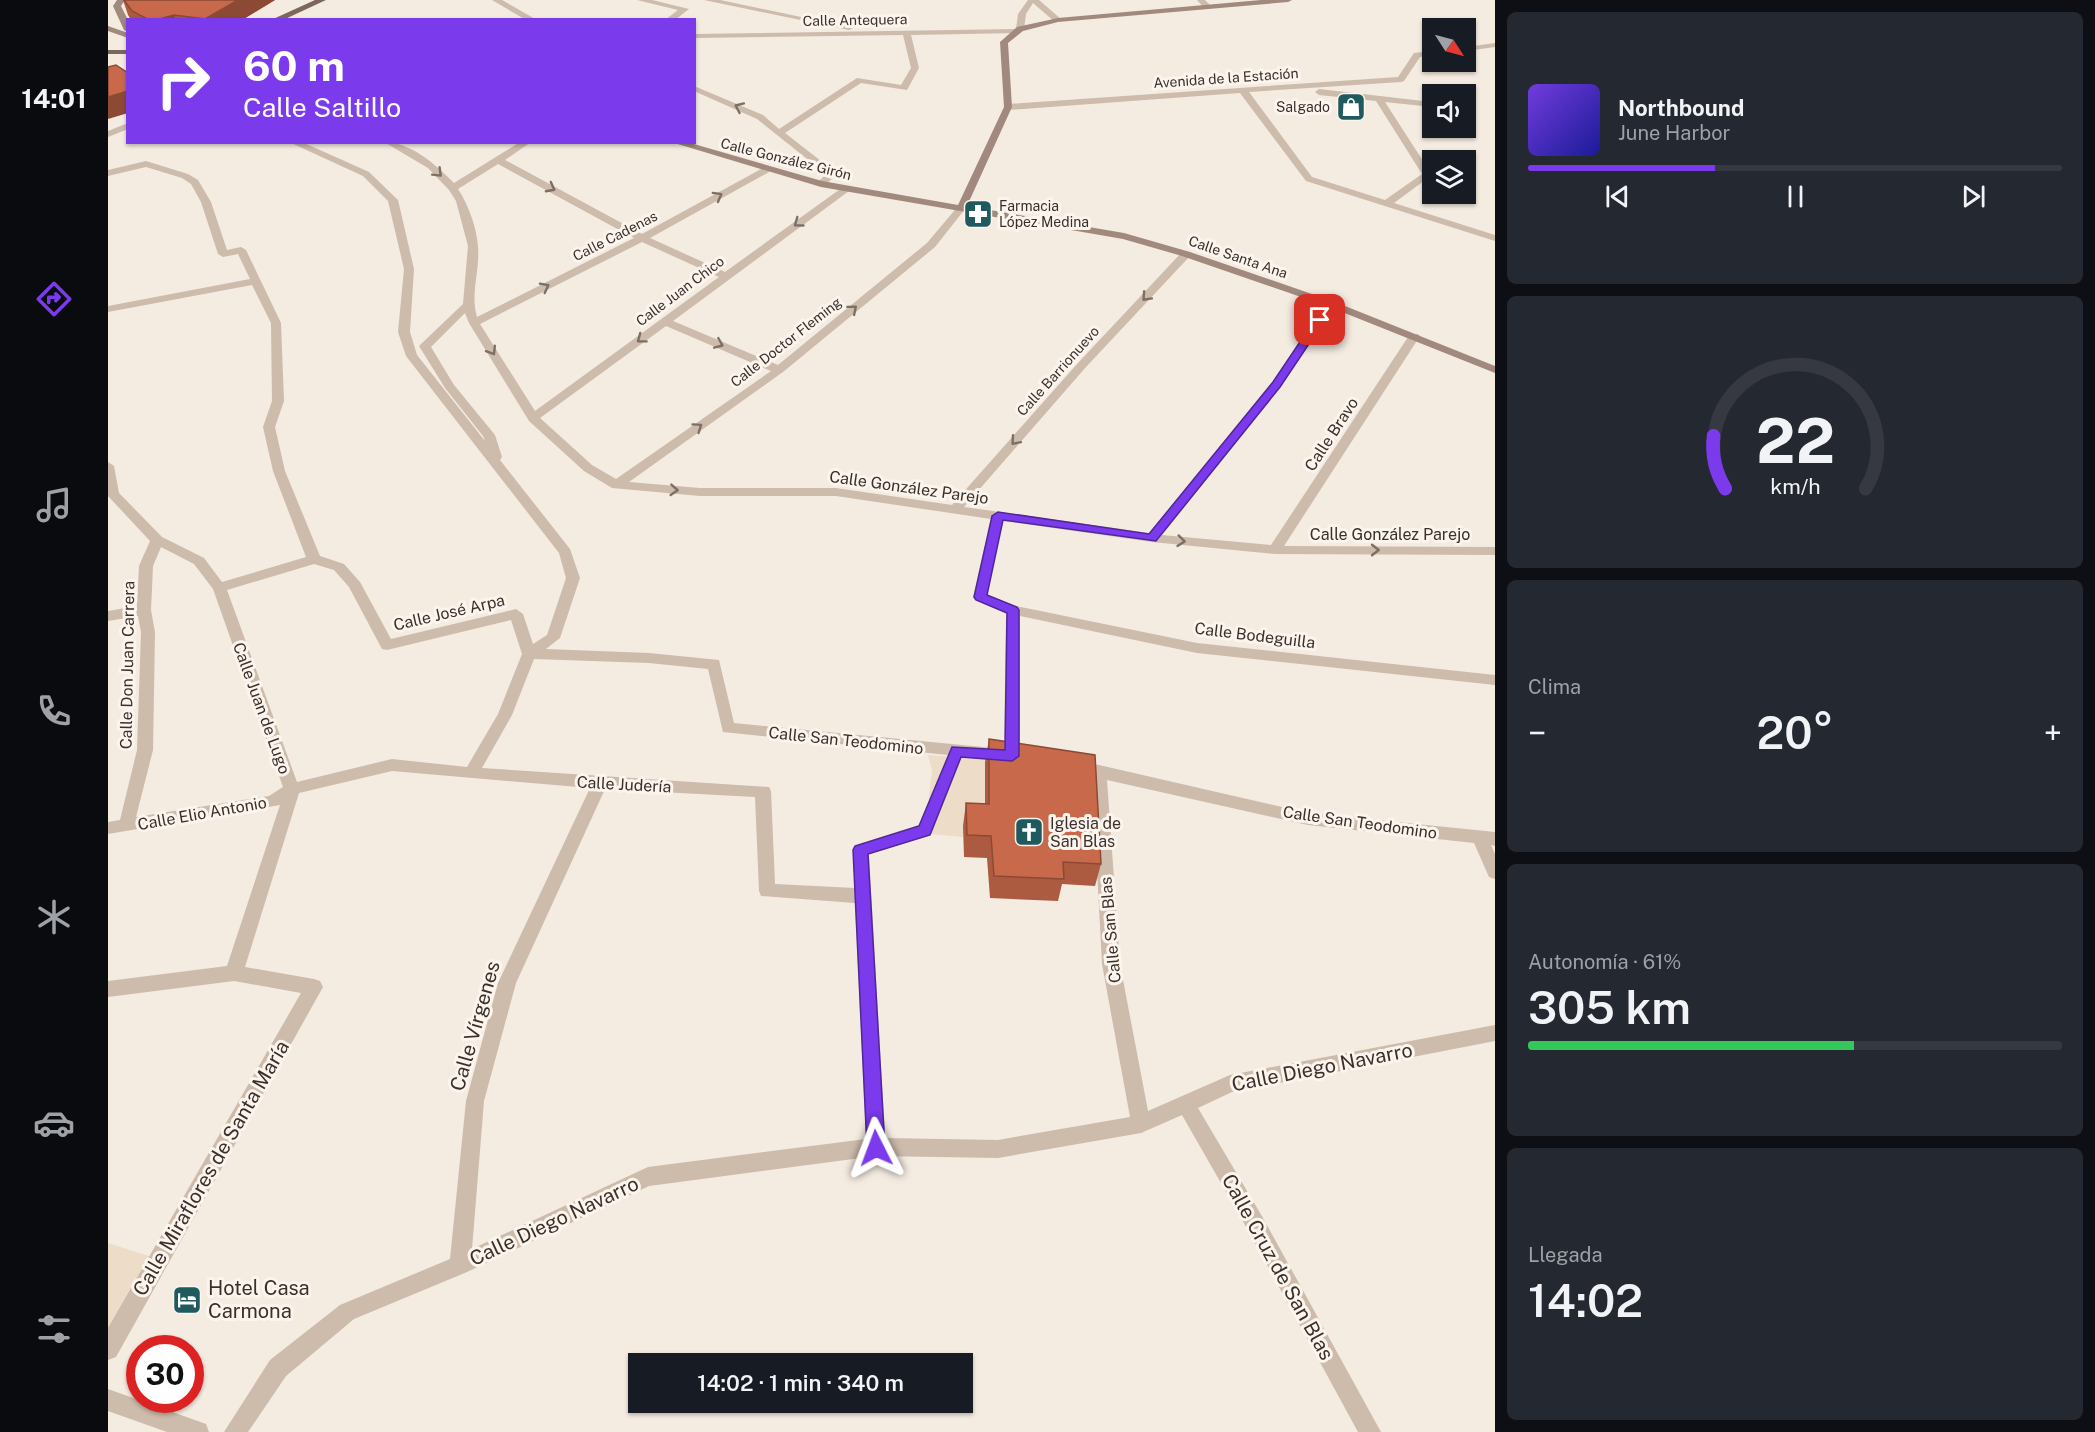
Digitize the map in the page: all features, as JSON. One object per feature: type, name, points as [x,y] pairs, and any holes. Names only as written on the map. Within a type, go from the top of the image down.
[{"type":"main road","points":[[280,18],[322,0]]},
{"type":"main road","points":[[108,52],[126,52]]},
{"type":"street","points":[[121,0],[117,6],[126,26]]},
{"type":"street","points":[[496,0],[529,18]]},
{"type":"street","points":[[641,0],[685,9],[672,18]]},
{"type":"street","points":[[708,0],[876,33]]},
{"type":"street","points":[[1018,30],[1022,15],[1033,0],[1058,20]]},
{"type":"street","points":[[1201,0],[1208,7]]},
{"type":"street","points":[[962,207],[1008,107],[1004,42],[1018,30],[1058,20],[1288,0]]},
{"type":"street","points":[[108,28],[126,35]]},
{"type":"street","name":"Calle Antequera","points":[[696,36],[1018,30]]},
{"type":"street","points":[[779,133],[860,80],[904,88],[915,68],[907,33]]},
{"type":"street","points":[[1476,48],[1495,45]]},
{"type":"street","name":"Avenida de la Estación","points":[[1008,107],[1401,79],[1418,55],[1422,54]]},
{"type":"street","points":[[1286,87],[1422,103]]},
{"type":"street","points":[[696,89],[760,117],[832,174],[821,184]]},
{"type":"street","points":[[1243,90],[1309,179],[1495,238]]},
{"type":"street","points":[[1379,99],[1426,175],[1387,203]]},
{"type":"street","points":[[108,134],[126,127]]},
{"type":"street","points":[[298,144],[366,174],[393,200],[409,270],[404,332],[412,356],[565,552],[573,578],[553,638],[529,654],[505,715],[471,773]]},
{"type":"street","points":[[392,144],[431,166],[461,201],[473,246],[468,305],[474,323],[533,417],[588,468],[616,485]]},
{"type":"street","points":[[453,189],[524,144]]},
{"type":"street","name":"Calle González Girón","points":[[682,144],[821,184],[962,207]]},
{"type":"street","points":[[500,160],[642,238],[725,276]]},
{"type":"street","points":[[108,173],[146,164],[185,176],[195,182],[206,202],[223,254],[241,250],[276,323],[278,401],[269,427],[279,471],[314,559],[219,588]]},
{"type":"street","name":"Calle Cadenas","points":[[474,323],[642,238],[766,170]]},
{"type":"street","name":"Calle Juan Chico","points":[[533,417],[846,189]]},
{"type":"street","name":"Calle Santa Ana","points":[[962,207],[1124,236],[1186,254],[1331,304],[1495,370]]},
{"type":"street","name":"Calle Doctor Fleming","points":[[616,485],[779,370],[931,244],[962,207]]},
{"type":"street","name":"Calle Barrionuevo","points":[[955,509],[1082,365],[1186,254]]},
{"type":"street","points":[[108,309],[190,296],[254,281]]},
{"type":"street","points":[[1152,538],[1276,385],[1331,304]]},
{"type":"street","points":[[468,305],[425,346],[449,386],[489,435],[500,468]]},
{"type":"street","points":[[666,321],[779,370]]},
{"type":"street","name":"Calle Bravo","points":[[1275,550],[1414,336]]},
{"type":"street","name":"Calle Juan de Lugo","points":[[108,466],[113,494],[157,540],[198,561],[219,588],[292,789],[234,974]]},
{"type":"street","name":"Calle González Parejo","points":[[616,485],[700,492],[837,492],[1152,538],[1275,550],[1489,551]]},
{"type":"street","name":"Calle Bodeguilla","points":[[998,516],[980,597],[1013,610],[1197,648],[1495,680]]},
{"type":"street","points":[[1495,537],[1489,551],[1495,561]]},
{"type":"street","name":"Calle Don Juan Carrera","points":[[113,828],[145,750],[148,632],[144,610],[146,566],[157,540]]},
{"type":"street","name":"Calle José Arpa","points":[[314,559],[339,567],[355,585],[387,645],[516,614],[529,654]]},
{"type":"street","points":[[108,616],[144,610]]},
{"type":"street","name":"Calle San Teodomino","points":[[529,654],[649,658],[714,664],[728,728],[1018,757],[1013,610]]},
{"type":"street","points":[[876,1148],[861,850],[925,830],[957,751]]},
{"type":"street","name":"Calle San Teodomino","points":[[1055,763],[1308,819],[1487,838]]},
{"type":"street","name":"Calle Judería","points":[[292,789],[392,765],[600,783],[763,791],[767,891],[864,896]]},
{"type":"street","name":"Calle San Blas","points":[[1099,771],[1111,964],[1141,1124]]},
{"type":"street","name":"Calle Vírgenes","points":[[460,1264],[475,1101],[507,983],[600,783]]},
{"type":"street","name":"Calle Elio Antonio","points":[[113,828],[273,802],[292,789]]},
{"type":"street","points":[[1487,838],[1495,872]]},
{"type":"street","points":[[108,989],[234,974]]},
{"type":"street","name":"Calle Miraflores de Santa María","points":[[108,1349],[314,987],[234,974]]},
{"type":"street","name":"Calle Diego Navarro","points":[[235,1432],[278,1368],[347,1312],[460,1264],[648,1177],[876,1148],[998,1149],[1141,1124],[1230,1084],[1495,1033]]},
{"type":"street","name":"Calle Cruz de San Blas","points":[[1185,1103],[1256,1225],[1370,1432]]},
{"type":"street","points":[[108,1401],[198,1432]]},
{"type":"shaded area","points":[[928,755],[985,759],[985,826],[963,826],[963,837],[931,834],[927,813],[932,770]]},
{"type":"shaded area","points":[[108,1243],[152,1257],[108,1337]]},
{"type":"building","points":[[124,0],[238,0],[207,18],[174,15],[163,18],[145,18],[132,11]]},
{"type":"building","points":[[116,65],[126,72],[126,92],[108,97],[108,67]]},
{"type":"building","name":"Iglesia de San Blas","points":[[989,739],[1095,755],[1101,864],[1063,862],[1064,879],[994,876],[991,836],[967,835],[966,803],[989,804]]},
{"type":"place","name":"Salgado","points":[[1351,107]]},
{"type":"place","name":"Farmacia López Medina","points":[[978,214]]},
{"type":"place","name":"Iglesia de San Blas","points":[[1029,832]]},
{"type":"place","name":"Hotel Casa Carmona","points":[[187,1300]]},
{"type":"route","points":[[876,1148],[861,850],[925,830],[957,751],[1012,756],[1013,610],[980,597],[998,516],[1152,538],[1276,385],[1320,320]]}]
